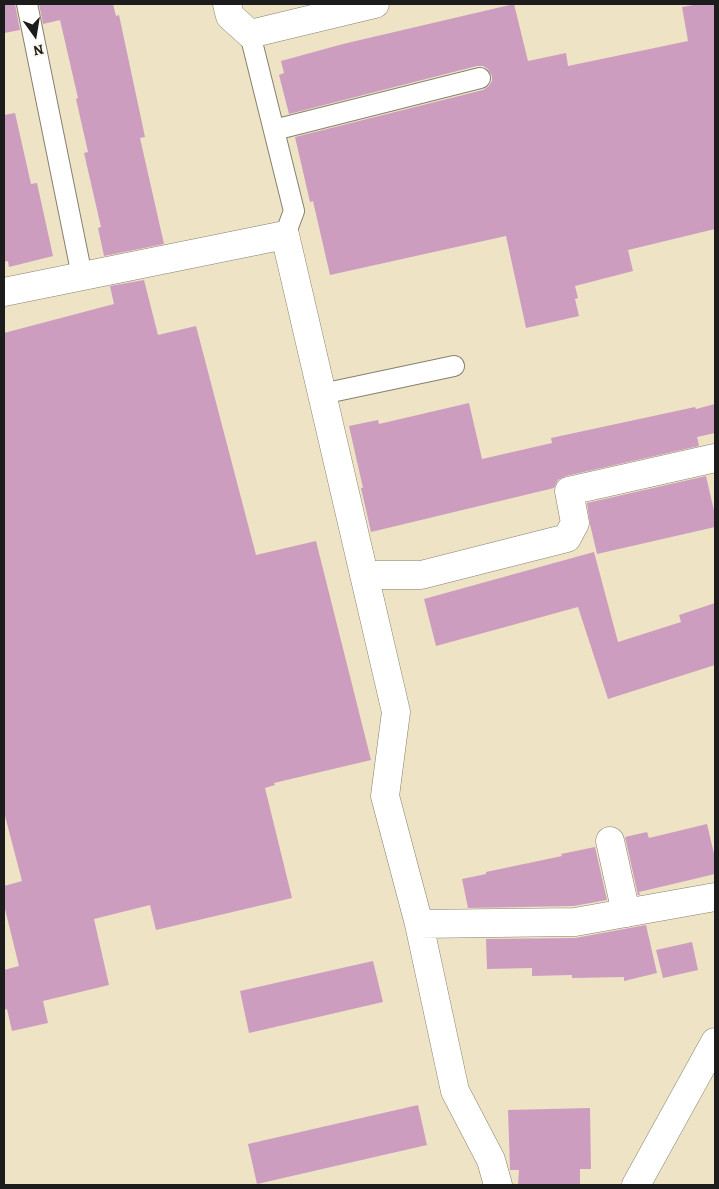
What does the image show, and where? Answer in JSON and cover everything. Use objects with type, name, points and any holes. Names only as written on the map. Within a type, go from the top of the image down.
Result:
[{"type":"street","points":[[227,4],[230,16],[250,34],[375,4]]},
{"type":"street","points":[[4,292],[286,235],[396,712],[385,796],[419,924],[455,1091],[491,1160],[498,1185]]},
{"type":"street","points":[[364,575],[421,575],[567,538],[575,523],[569,490],[715,458]]},
{"type":"street","points":[[610,841],[626,913]]},
{"type":"street","points":[[419,924],[575,922],[715,897]]},
{"type":"street","points":[[636,1185],[715,1042]]},
{"type":"lane","points":[[27,4],[82,276]]},
{"type":"lane","points":[[250,34],[294,211],[286,235]]},
{"type":"lane","points":[[274,130],[480,78]]},
{"type":"lane","points":[[322,394],[454,366]]},
{"type":"building","points":[[4,4],[15,4],[20,30],[4,33]]},
{"type":"building","points":[[39,4],[113,4],[116,16],[119,15],[145,137],[140,138],[164,244],[104,256],[98,228],[101,227],[84,153],[88,152],[76,99],[78,98],[60,20],[43,24]]},
{"type":"building","points":[[514,4],[528,61],[566,53],[568,66],[688,41],[682,7],[715,4],[715,229],[628,250],[633,271],[575,286],[578,298],[575,299],[579,316],[526,328],[506,236],[330,275],[313,201],[310,202],[295,137],[483,90],[489,86],[492,76],[488,69],[483,66],[477,66],[289,114],[279,75],[284,73],[281,61],[343,44]]},
{"type":"building","points":[[15,113],[31,184],[37,183],[53,256],[9,267],[8,261],[4,262],[4,115]]},
{"type":"building","points":[[144,280],[158,335],[196,326],[256,555],[316,541],[371,760],[274,783],[275,785],[265,788],[292,898],[156,930],[150,905],[94,919],[109,985],[43,1001],[48,1023],[12,1031],[7,1009],[4,1010],[4,970],[19,966],[4,905],[4,886],[22,881],[4,812],[4,333],[114,304],[110,286]]},
{"type":"building","points":[[469,403],[482,459],[552,443],[551,438],[715,404],[715,433],[697,437],[699,446],[566,476],[558,480],[554,488],[371,532],[349,426],[378,420],[379,424]]},
{"type":"building","points":[[706,476],[715,515],[715,527],[597,554],[587,503]]},
{"type":"building","points":[[594,552],[618,642],[681,622],[679,615],[715,603],[715,665],[608,699],[578,607],[436,646],[424,599]]},
{"type":"building","points":[[707,824],[715,858],[715,874],[639,892],[640,895],[638,895],[625,837],[647,832],[649,838]]},
{"type":"building","points":[[595,847],[607,900],[574,906],[468,908],[462,879]]},
{"type":"building","points":[[646,925],[657,973],[624,981],[624,977],[572,978],[572,975],[532,976],[532,968],[487,969],[486,939],[575,938]]},
{"type":"building","points":[[692,942],[698,970],[663,978],[656,950]]},
{"type":"building","points":[[373,961],[383,1002],[249,1033],[240,991]]},
{"type":"building","points":[[418,1105],[427,1145],[257,1184],[248,1144]]},
{"type":"building","points":[[590,1108],[591,1169],[580,1169],[580,1185],[518,1185],[519,1170],[510,1170],[508,1110]]}]
